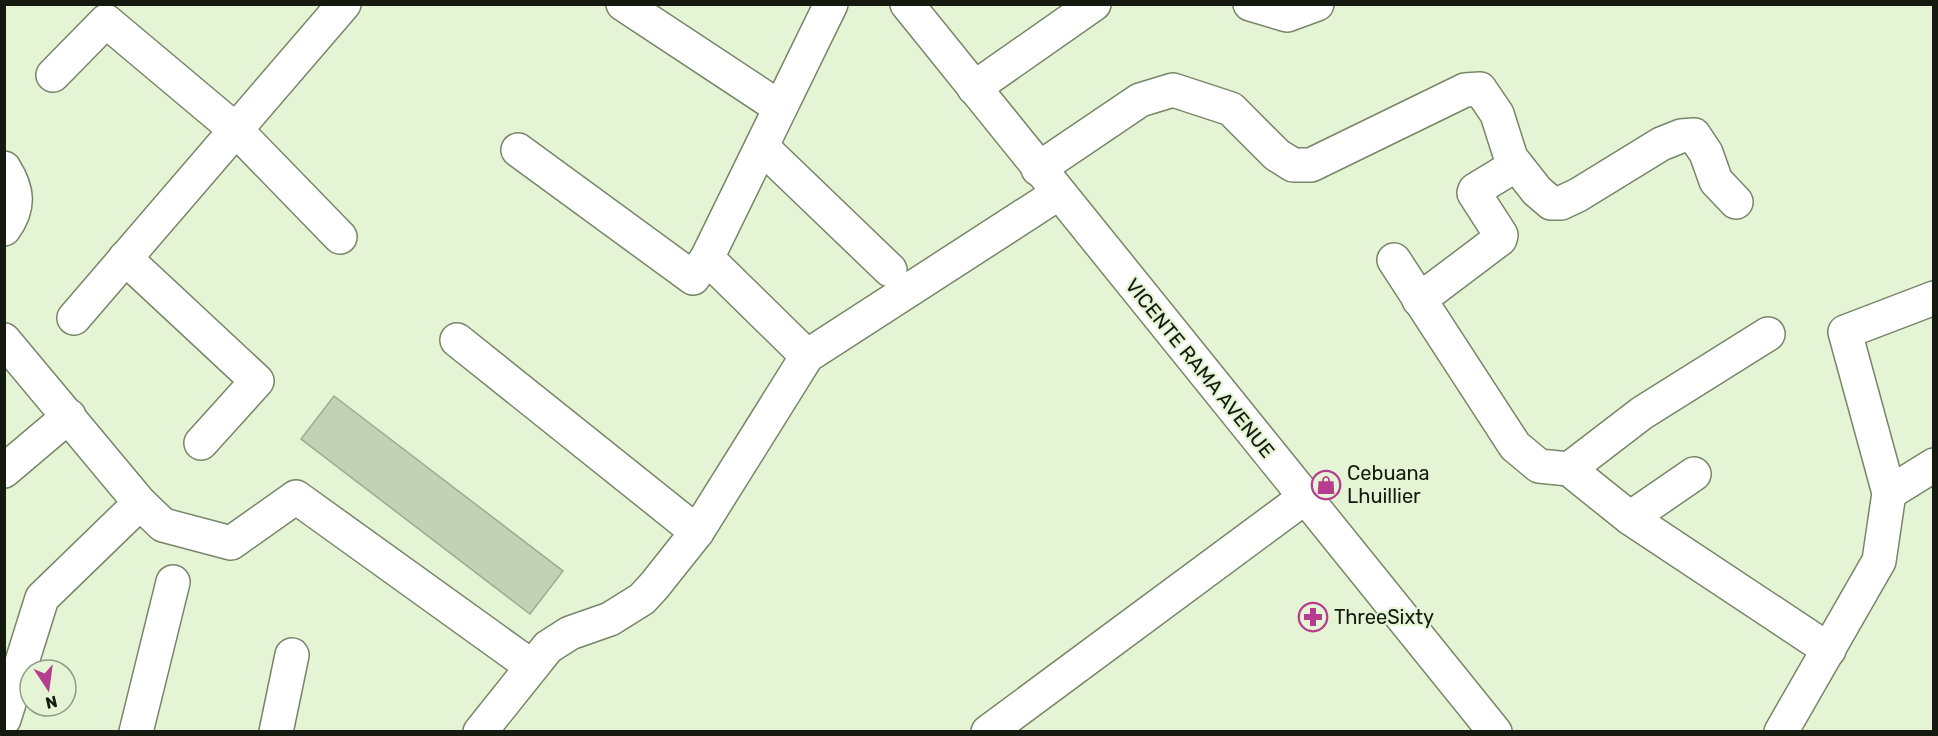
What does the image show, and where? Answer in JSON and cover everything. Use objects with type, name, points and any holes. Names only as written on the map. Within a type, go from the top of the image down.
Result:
[{"type":"street","points":[[74,318],[344,4]]},
{"type":"street","points":[[623,4],[779,107]]},
{"type":"street","points":[[518,150],[693,278],[707,258],[831,4]]},
{"type":"street","points":[[974,88],[1094,4]]},
{"type":"street","points":[[1250,4],[1287,15],[1317,4]]},
{"type":"street","name":"VICENTE RAMA AVENUE","points":[[908,5],[1495,732]]},
{"type":"street","points":[[53,75],[106,21],[237,131],[340,237]]},
{"type":"street","points":[[480,732],[548,647],[570,633],[610,619],[642,599],[696,532],[807,356],[1049,181],[1140,100],[1173,90],[1231,109],[1277,155],[1293,165],[1311,165],[1466,90],[1480,89],[1497,114],[1511,158],[1537,191],[1551,202],[1561,203],[1585,191],[1661,144],[1681,136],[1694,135],[1706,153],[1716,181],[1736,202]]},
{"type":"street","points":[[762,147],[890,270]]},
{"type":"street","points":[[1419,300],[1500,239],[1501,236],[1494,222],[1474,193],[1475,190],[1516,165]]},
{"type":"street","points":[[4,168],[14,184],[15,214],[4,229]]},
{"type":"street","points":[[125,258],[257,381],[201,443]]},
{"type":"street","points":[[707,258],[807,356]]},
{"type":"street","points":[[1394,260],[1515,446],[1539,466],[1569,468],[1630,518],[1830,650]]},
{"type":"street","points":[[1781,732],[1879,561],[1889,493],[1845,332],[1934,298]]},
{"type":"street","points":[[1569,468],[1642,413],[1768,334]]},
{"type":"street","points":[[4,340],[140,503],[164,525],[231,543],[296,497],[531,666]]},
{"type":"street","points":[[457,340],[696,532]]},
{"type":"street","points":[[4,471],[69,416]]},
{"type":"street","points":[[1889,493],[1934,465]]},
{"type":"street","points":[[1630,518],[1694,474]]},
{"type":"street","points":[[988,732],[1304,498]]},
{"type":"street","points":[[4,719],[42,598],[140,503]]},
{"type":"street","points":[[136,732],[173,582]]},
{"type":"street","points":[[276,732],[292,655]]},
{"type":"building","points":[[334,396],[563,571],[530,614],[301,439]]},
{"type":"place","name":"Cebuana Lhuillier","points":[[1326,485]]},
{"type":"place","name":"ThreeSixty","points":[[1313,617]]}]
